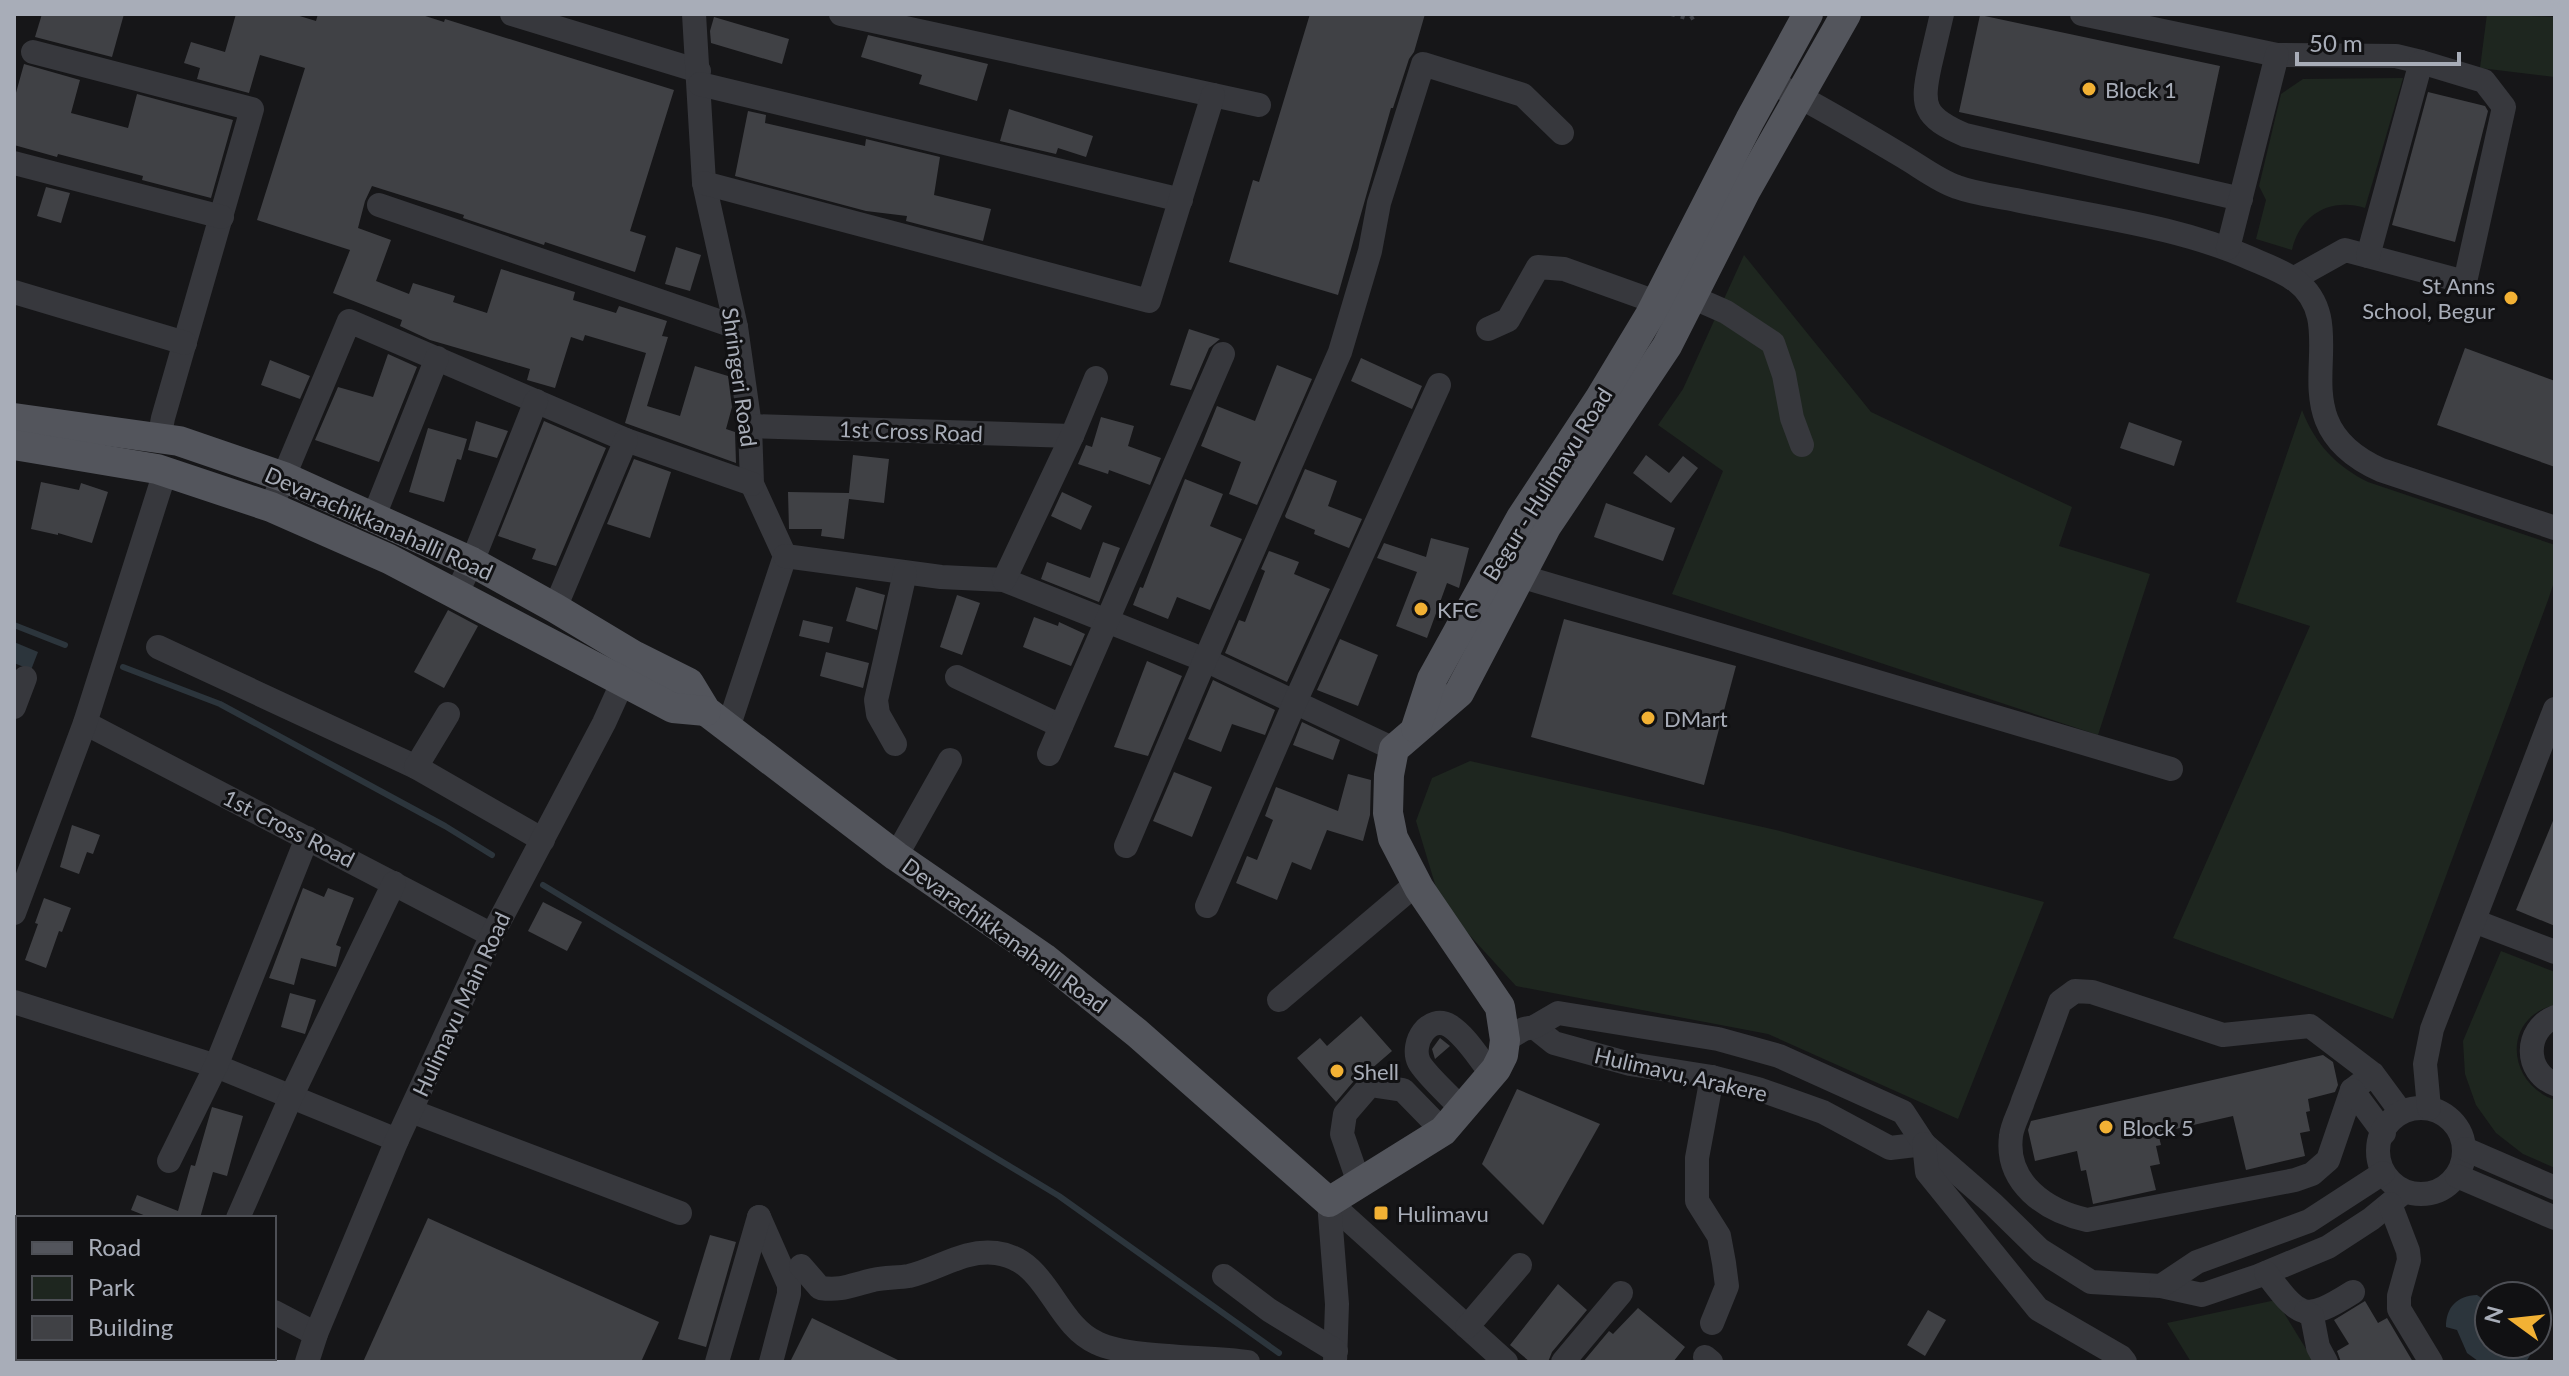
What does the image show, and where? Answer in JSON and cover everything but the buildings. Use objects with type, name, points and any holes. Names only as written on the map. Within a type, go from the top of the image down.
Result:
[{"type":"main road","name":"Begur - Hulimavu Road","points":[[1508,570],[1521,518],[1600,398],[1656,302],[1808,14]]},
{"type":"main road","name":"Begur - Hulimavu Road","points":[[1394,749],[1416,728],[1432,679],[1508,570],[1546,527],[1667,346],[1746,190],[1846,14]]},
{"type":"main road","name":"Devarachikkanahalli Road","points":[[14,418],[179,441],[284,477],[472,562],[555,608],[673,708],[717,719],[896,856],[1044,958],[1137,1033],[1329,1202]]},
{"type":"main road","name":"Devarachikkanahalli Road","points":[[14,445],[165,472],[271,507],[389,559],[456,594],[629,669]]},
{"type":"main road","points":[[1329,1202],[1453,1120],[1492,1074],[1503,1055],[1505,1040],[1500,1007],[1416,884],[1393,838],[1388,813],[1389,775],[1394,749]]},
{"type":"street","points":[[512,14],[700,78],[1181,200]]},
{"type":"street","name":"Shringeri Road","points":[[694,14],[704,183],[736,327],[750,426],[752,484],[785,556]]},
{"type":"street","points":[[841,14],[1259,105]]},
{"type":"street","points":[[1942,14],[1923,95],[1931,113],[1948,127],[1965,135],[2241,199]]},
{"type":"street","points":[[2082,14],[2191,26],[2277,55],[2396,56],[2484,81],[2504,107],[2465,282],[2345,250],[2293,279]]},
{"type":"street","points":[[33,52],[252,109],[159,439]]},
{"type":"street","points":[[2228,248],[2277,55]]},
{"type":"street","points":[[2368,256],[2421,62]]},
{"type":"street","points":[[1126,846],[1340,352],[1370,251],[1379,203],[1423,64],[1523,95],[1562,133]]},
{"type":"street","points":[[1771,81],[1955,187],[2168,231],[2228,248],[2293,279],[2305,289],[2317,309],[2322,332],[2320,398],[2329,425],[2346,447],[2381,470],[2555,528]]},
{"type":"street","points":[[704,183],[1149,301],[1213,95]]},
{"type":"street","points":[[14,163],[222,217]]},
{"type":"street","points":[[379,205],[736,327]]},
{"type":"street","points":[[1488,329],[1508,320],[1538,267],[1564,269],[1656,302]]},
{"type":"street","points":[[14,292],[185,343]]},
{"type":"street","points":[[1692,297],[1726,312],[1773,343],[1802,445]]},
{"type":"street","points":[[271,507],[349,321],[626,440],[752,484]]},
{"type":"street","points":[[1049,754],[1223,354]]},
{"type":"street","points":[[374,516],[437,358]]},
{"type":"street","points":[[1004,580],[1096,378]]},
{"type":"street","points":[[1207,906],[1295,702],[1439,385]]},
{"type":"street","points":[[456,594],[472,562],[536,401]]},
{"type":"street","name":"1st Cross Road","points":[[750,426],[1072,436]]},
{"type":"street","points":[[555,608],[626,440]]},
{"type":"street","points":[[14,913],[85,723],[165,472]]},
{"type":"street","points":[[717,719],[785,556],[905,573],[1004,580],[1205,660],[1394,749]]},
{"type":"street","points":[[1508,570],[2171,769]]},
{"type":"street","points":[[895,744],[878,714],[876,700],[905,573]]},
{"type":"street","points":[[158,647],[416,767],[543,840]]},
{"type":"street","name":"Hulimavu Main Road","points":[[307,1362],[397,1140],[492,935],[604,723],[629,669]]},
{"type":"street","points":[[957,677],[1061,726]]},
{"type":"street","points":[[14,707],[25,678]]},
{"type":"street","points":[[2429,1108],[2425,1079],[2427,1047],[2555,709]]},
{"type":"street","points":[[416,767],[448,714]]},
{"type":"street","name":"1st Cross Road","points":[[85,723],[492,935]]},
{"type":"street","points":[[896,856],[950,760]]},
{"type":"street","points":[[169,1161],[216,1066],[307,838]]},
{"type":"street","points":[[239,1216],[291,1097],[394,883]]},
{"type":"street","points":[[1279,1000],[1416,884]]},
{"type":"street","points":[[2474,921],[2555,952]]},
{"type":"street","points":[[2373,1074],[2352,1090],[2328,1160],[2312,1174],[2295,1180],[2087,1220],[2062,1213],[2035,1197],[2014,1167],[2011,1136],[2060,1002],[2075,991],[2092,992],[2223,1035],[2310,1026],[2373,1074],[2401,1112]]},
{"type":"street","points":[[14,1002],[216,1066],[397,1140]]},
{"type":"street","name":"Hulimavu, Arakere","points":[[1558,1013],[1718,1039],[1779,1056],[1903,1112],[1924,1144],[1890,1148],[1823,1112],[1712,1077],[1630,1064],[1554,1043],[1534,1027],[1558,1013]]},
{"type":"street","points":[[2555,1017],[2540,1027],[2531,1047],[2535,1068],[2541,1076],[2555,1084]]},
{"type":"street","points":[[1453,1120],[1419,1062],[1416,1044],[1422,1033],[1433,1023],[1446,1023],[1457,1031],[1492,1074]]},
{"type":"street","points":[[1505,1040],[1534,1027]]},
{"type":"street","points":[[1712,1077],[1697,1158],[1697,1201],[1719,1236],[1727,1286],[1712,1323]]},
{"type":"street","points":[[1359,1183],[1342,1134],[1345,1114],[1370,1085],[1403,1090],[1453,1120]]},
{"type":"street","points":[[2352,1090],[2384,1133]]},
{"type":"street","points":[[1924,1144],[2040,1250],[2091,1282],[2161,1286],[2202,1295],[2328,1247],[2397,1198],[2433,1193],[2446,1187],[2457,1176],[2465,1149],[2454,1123],[2443,1113],[2429,1108],[2401,1112],[2388,1122],[2377,1147],[2383,1173],[2397,1198],[2408,1251],[2408,1269],[2399,1296],[2399,1309],[2431,1362]]},
{"type":"street","points":[[411,1111],[680,1213]]},
{"type":"street","points":[[1924,1144],[1927,1172],[2038,1309],[2125,1362]]},
{"type":"street","points":[[2465,1149],[2555,1188]]},
{"type":"street","points":[[2161,1286],[2197,1262],[2309,1221],[2383,1173]]},
{"type":"street","points":[[2457,1176],[2555,1218]]},
{"type":"street","points":[[1329,1202],[1506,1362]]},
{"type":"street","points":[[1329,1202],[1337,1304],[1336,1356]]},
{"type":"street","points":[[717,1362],[759,1217],[789,1285],[771,1362]]},
{"type":"street","points":[[801,1266],[820,1288],[841,1290],[875,1279],[909,1276],[966,1255],[998,1253],[1028,1265],[1053,1295],[1072,1325],[1097,1343],[1124,1351],[1248,1362]]},
{"type":"street","points":[[1467,1327],[1520,1265]]},
{"type":"street","points":[[2266,1273],[2290,1305],[2312,1316],[2318,1347],[2326,1362]]},
{"type":"street","points":[[1224,1276],[1336,1356]]},
{"type":"street","points":[[2306,1312],[2322,1312],[2353,1292]]},
{"type":"street","points":[[1563,1362],[1621,1293]]},
{"type":"street","points":[[276,1313],[316,1334]]},
{"type":"path","points":[[1671,14],[1690,19],[1698,14]]},
{"type":"green space","points":[[2487,14],[2555,17],[2555,77],[2480,68]]},
{"type":"green space","points":[[2403,78],[2365,208],[2340,205],[2318,212],[2302,227],[2292,250],[2256,239],[2266,200],[2259,186],[2281,94],[2303,79]]},
{"type":"green space","points":[[1744,255],[1871,412],[2072,507],[2059,546],[2150,574],[2098,735],[1672,594],[1723,471],[1658,425],[1683,389]]},
{"type":"green space","points":[[2302,410],[2313,433],[2328,453],[2368,482],[2555,545],[2555,579],[2548,600],[2393,1019],[2173,938],[2310,626],[2236,602]]},
{"type":"green space","points":[[1470,761],[1776,830],[2044,902],[1958,1119],[1768,1034],[1516,986],[1441,904],[1416,821],[1432,778]]},
{"type":"green space","points":[[2501,951],[2555,972],[2555,1005],[2538,1012],[2526,1023],[2519,1036],[2517,1051],[2519,1066],[2527,1080],[2539,1092],[2555,1100],[2555,1168],[2523,1154],[2496,1133],[2476,1105],[2465,1074],[2463,1041]]},
{"type":"green space","points":[[2276,1300],[2314,1362],[2191,1362],[2167,1323]]},
{"type":"shaded area","points":[[14,642],[38,652],[31,670],[14,663]]},
{"type":"shaded area","points":[[2473,1296],[2473,1357],[2467,1353],[2457,1330],[2446,1327],[2451,1308],[2464,1298]]},
{"type":"shaded area","points":[[2477,1360],[2527,1360],[2526,1362]]},
{"type":"waterway","points":[[14,625],[65,645]]},
{"type":"waterway","points":[[123,667],[220,704],[445,826],[492,855]]},
{"type":"waterway","points":[[543,885],[1059,1196],[1279,1353]]},
{"type":"place","name":"Block 1","points":[[2089,89]]},
{"type":"place","name":"St Anns School, Begur","points":[[2511,298]]},
{"type":"place","name":"KFC","points":[[1421,609]]},
{"type":"place","name":"DMart","points":[[1648,718]]},
{"type":"place","name":"Shell","points":[[1337,1071]]},
{"type":"place","name":"Block 5","points":[[2106,1127]]},
{"type":"place","name":"Hulimavu","points":[[1381,1213]]}]
